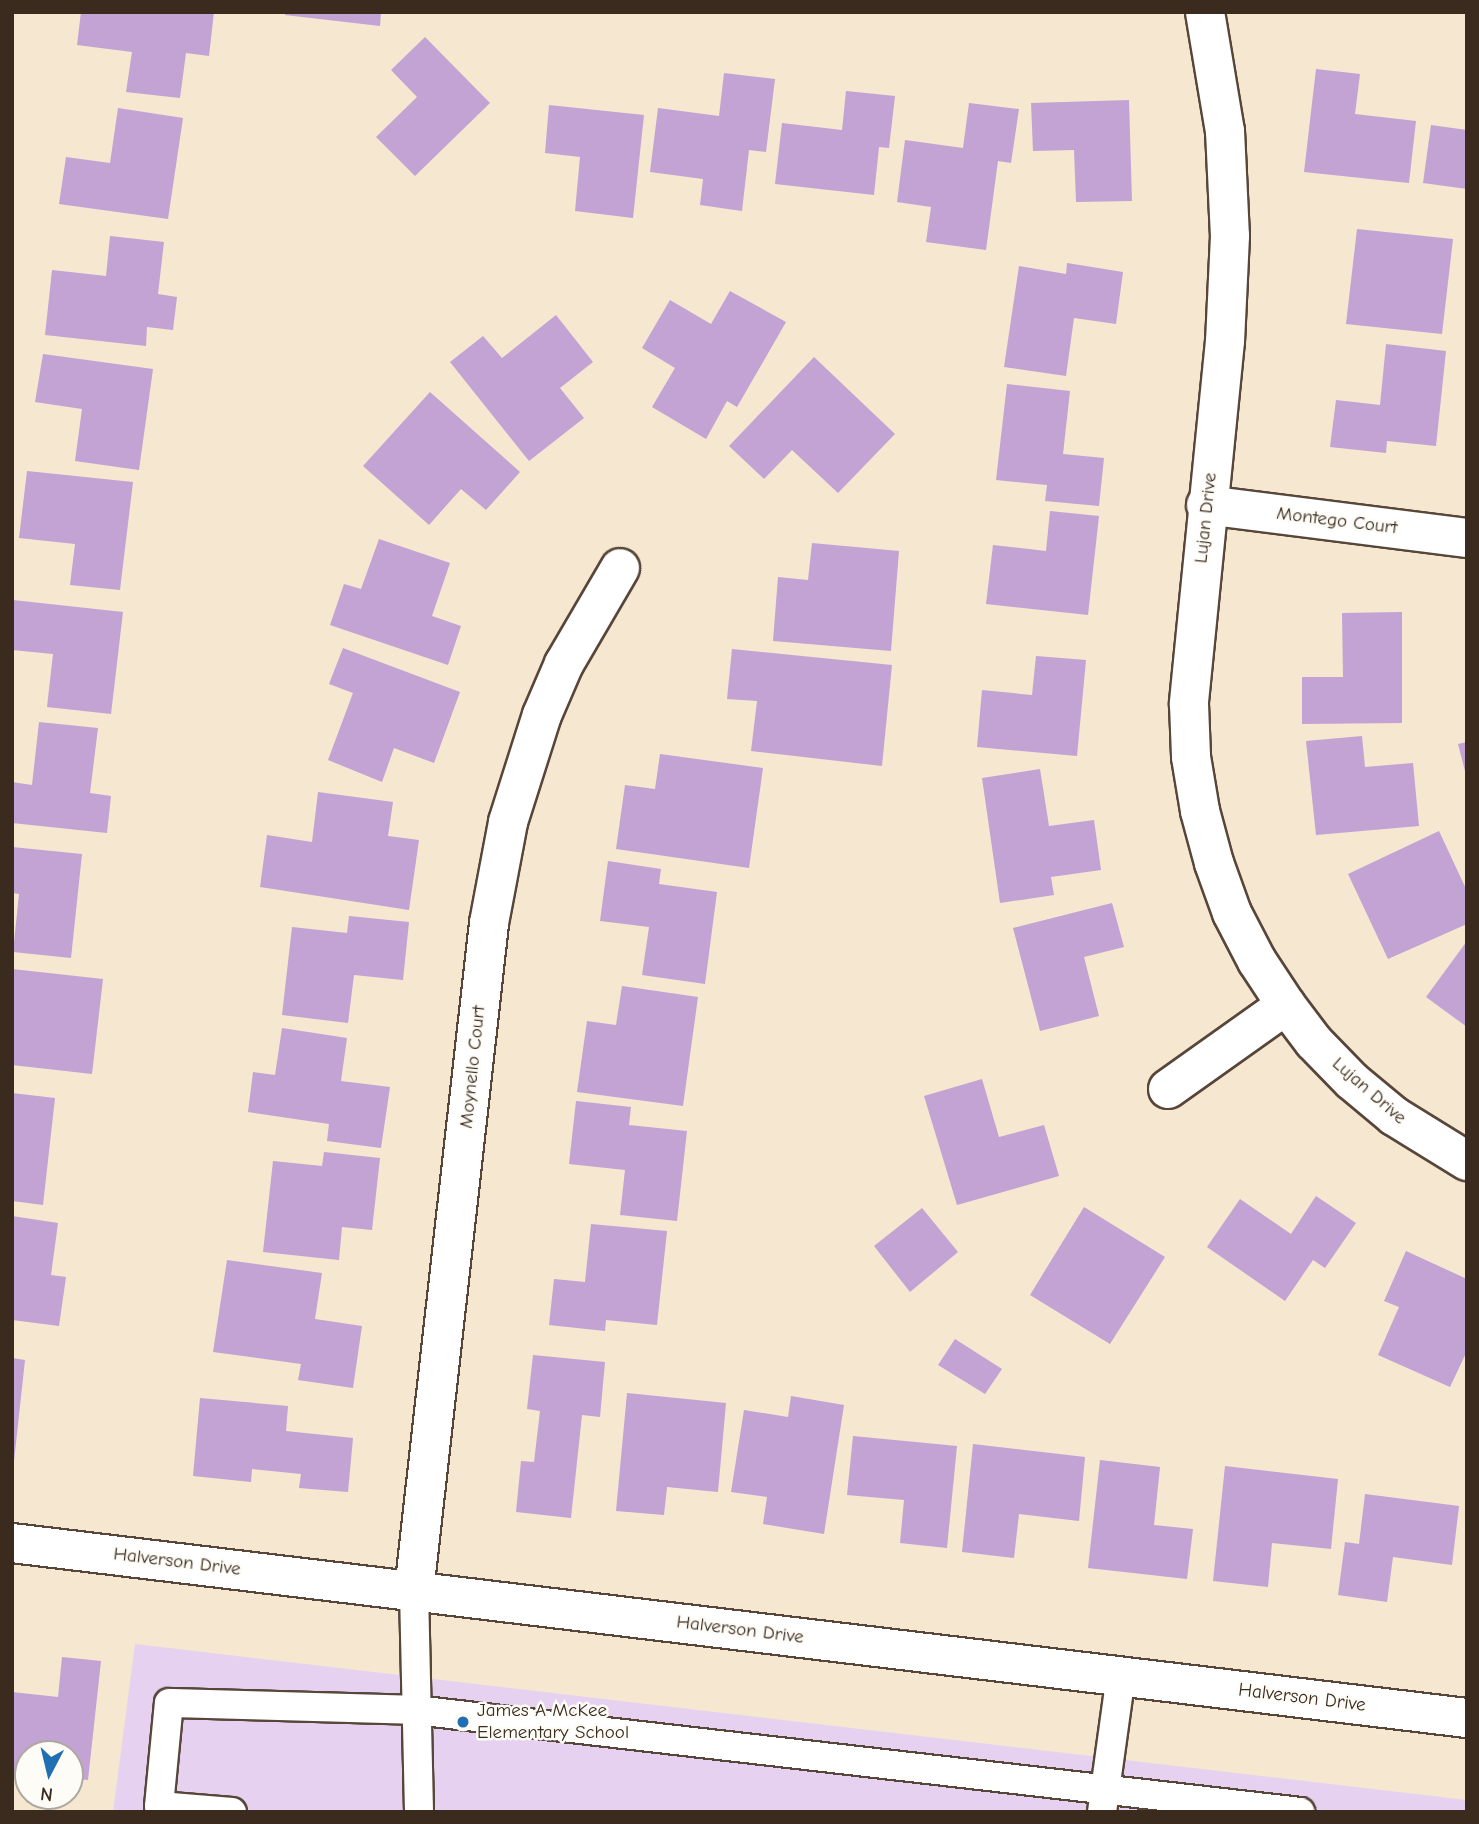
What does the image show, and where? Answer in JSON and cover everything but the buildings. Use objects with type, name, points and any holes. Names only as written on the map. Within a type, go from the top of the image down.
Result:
[{"type":"street","name":"Lujan Drive","points":[[1205,12],[1225,131],[1230,236],[1225,341],[1206,505],[1189,704],[1194,771],[1214,863],[1232,913],[1257,961],[1314,1042],[1352,1081],[1394,1116],[1467,1161]]},
{"type":"street","name":"Montego Court","points":[[1206,505],[1467,538]]},
{"type":"street","name":"Moynello Court","points":[[415,1591],[489,923],[508,822],[542,715],[565,664],[620,568]]},
{"type":"street","points":[[1168,1089],[1286,1005]]},
{"type":"street","name":"Halverson Drive","points":[[12,1542],[1467,1718]]},
{"type":"lane","points":[[415,1591],[415,1710],[419,1812]]},
{"type":"lane","points":[[1104,1800],[1121,1675]]},
{"type":"lane","points":[[232,1812],[159,1806],[169,1703],[415,1710],[1104,1800],[1300,1812]]},
{"type":"shaded area","name":"James A McKee Elementary School","points":[[135,1644],[1467,1800],[1467,1812],[113,1812]]},
{"type":"place","name":"James A McKee Elementary School","points":[[463,1722]]}]
